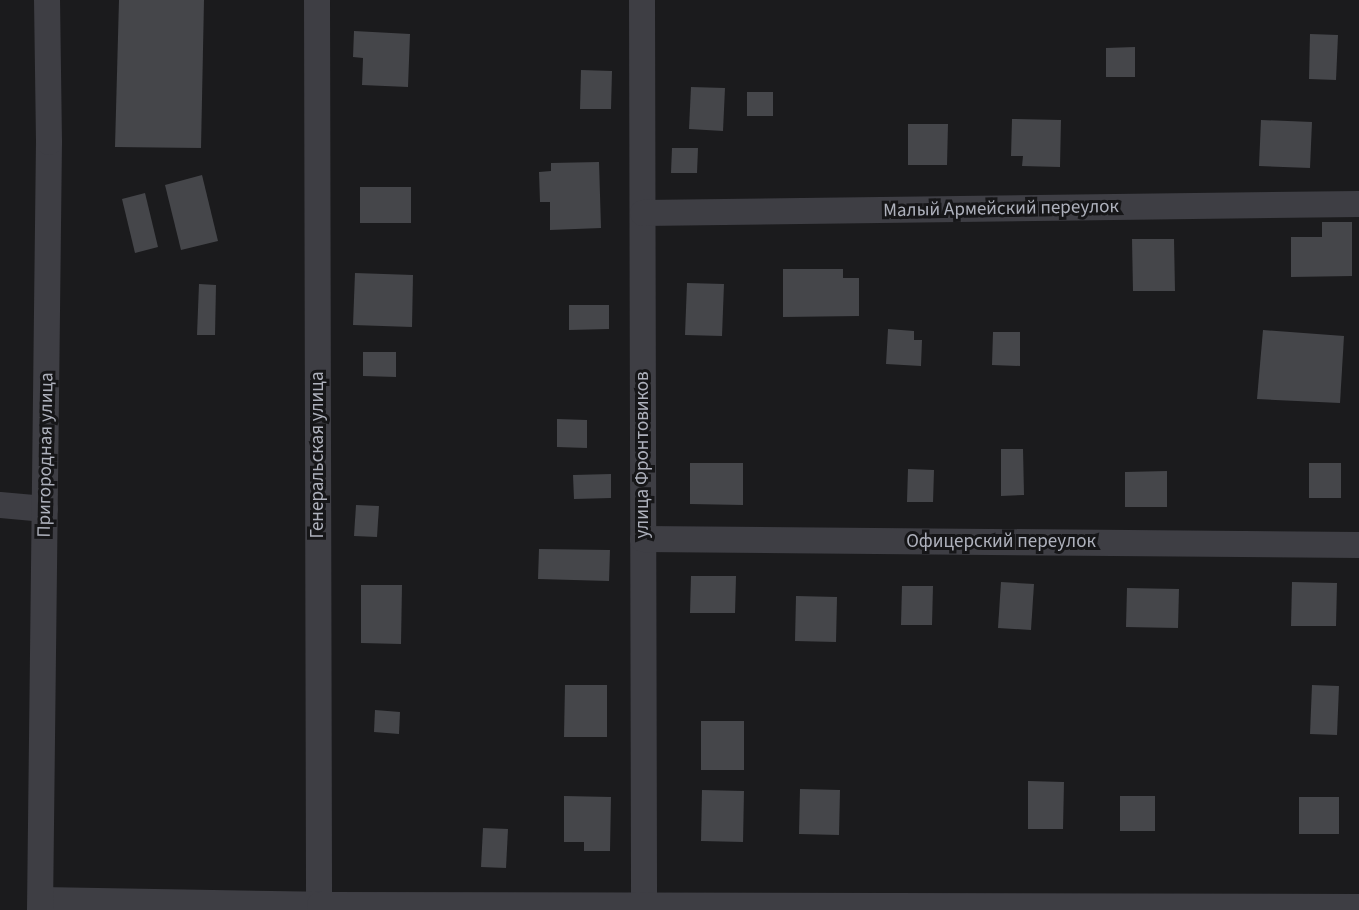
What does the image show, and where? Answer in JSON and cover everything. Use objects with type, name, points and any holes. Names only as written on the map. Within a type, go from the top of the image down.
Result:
[{"type":"street","name":"Пригородная улица","points":[[41,905],[49,156],[47,0]]},
{"type":"street","name":"Генеральская улица","points":[[317,0],[319,908]]},
{"type":"street","name":"улица Фронтовиков","points":[[642,0],[644,908]]},
{"type":"street","name":"Малый Армейский переулок","points":[[643,213],[1359,204]]},
{"type":"street","points":[[0,505],[45,509]]},
{"type":"street","name":"Офицерский переулок","points":[[643,539],[1359,545]]},
{"type":"street","points":[[41,905],[319,908],[1359,907]]},
{"type":"building","points":[[119,0],[204,0],[201,148],[115,147]]},
{"type":"building","points":[[354,31],[410,34],[408,87],[362,85],[363,58],[353,57]]},
{"type":"building","points":[[1310,34],[1338,35],[1336,80],[1309,79]]},
{"type":"building","points":[[1135,47],[1135,77],[1106,77],[1106,48]]},
{"type":"building","points":[[581,70],[612,71],[611,109],[580,109]]},
{"type":"building","points":[[691,87],[725,88],[723,131],[689,129]]},
{"type":"building","points":[[747,92],[773,92],[773,116],[747,116]]},
{"type":"building","points":[[1012,119],[1061,120],[1060,167],[1022,166],[1023,156],[1011,156]]},
{"type":"building","points":[[1261,120],[1312,122],[1310,168],[1259,166]]},
{"type":"building","points":[[908,124],[948,124],[947,165],[908,165]]},
{"type":"building","points":[[672,148],[698,148],[697,173],[671,173]]},
{"type":"building","points":[[599,162],[601,228],[550,230],[550,202],[540,202],[539,172],[551,171],[551,163]]},
{"type":"building","points":[[202,175],[218,241],[181,250],[165,185]]},
{"type":"building","points":[[360,187],[411,187],[411,223],[360,223]]},
{"type":"building","points":[[145,193],[158,247],[135,253],[122,199]]},
{"type":"building","points":[[1322,222],[1352,222],[1352,276],[1291,277],[1291,237],[1322,237]]},
{"type":"building","points":[[1132,239],[1174,239],[1175,291],[1133,291]]},
{"type":"building","points":[[783,269],[843,269],[843,278],[859,278],[859,316],[783,317]]},
{"type":"building","points":[[355,273],[413,275],[412,327],[353,325]]},
{"type":"building","points":[[687,283],[724,284],[722,336],[685,335]]},
{"type":"building","points":[[199,284],[216,285],[215,335],[197,335]]},
{"type":"building","points":[[569,305],[609,305],[609,329],[569,330]]},
{"type":"building","points":[[888,329],[914,331],[914,340],[922,340],[921,366],[886,364]]},
{"type":"building","points":[[1263,330],[1344,336],[1340,403],[1257,399]]},
{"type":"building","points":[[993,332],[1020,332],[1020,366],[992,365]]},
{"type":"building","points":[[363,352],[396,352],[396,377],[363,376]]},
{"type":"building","points":[[557,419],[587,420],[587,448],[557,447]]},
{"type":"building","points":[[1001,449],[1023,449],[1024,495],[1001,496]]},
{"type":"building","points":[[690,463],[743,463],[743,505],[690,504]]},
{"type":"building","points":[[1309,463],[1341,463],[1341,498],[1309,498]]},
{"type":"building","points":[[908,469],[934,470],[933,502],[907,502]]},
{"type":"building","points":[[1167,471],[1167,507],[1125,507],[1125,472]]},
{"type":"building","points":[[611,474],[611,498],[574,499],[573,475]]},
{"type":"building","points":[[356,505],[379,506],[377,537],[354,536]]},
{"type":"building","points":[[539,549],[610,550],[609,581],[538,579]]},
{"type":"building","points":[[691,576],[736,576],[735,613],[690,613]]},
{"type":"building","points":[[1001,582],[1034,584],[1031,630],[998,628]]},
{"type":"building","points":[[1292,582],[1337,583],[1336,626],[1291,626]]},
{"type":"building","points":[[361,585],[402,585],[401,644],[361,643]]},
{"type":"building","points":[[902,586],[933,586],[932,625],[901,625]]},
{"type":"building","points":[[1127,588],[1179,589],[1178,628],[1126,627]]},
{"type":"building","points":[[796,596],[837,597],[836,642],[795,641]]},
{"type":"building","points":[[565,685],[607,685],[607,737],[564,737]]},
{"type":"building","points":[[1312,685],[1339,686],[1337,735],[1310,734]]},
{"type":"building","points":[[375,710],[400,712],[399,734],[374,732]]},
{"type":"building","points":[[701,721],[744,721],[744,770],[701,770]]},
{"type":"building","points":[[1028,781],[1064,782],[1063,829],[1028,829]]},
{"type":"building","points":[[800,789],[840,790],[839,835],[799,834]]},
{"type":"building","points":[[702,790],[744,791],[743,842],[701,841]]},
{"type":"building","points":[[564,796],[611,797],[610,851],[584,851],[584,842],[564,842]]},
{"type":"building","points":[[1120,796],[1155,796],[1155,831],[1120,831]]},
{"type":"building","points":[[1299,797],[1339,797],[1339,834],[1299,834]]},
{"type":"building","points":[[483,828],[508,829],[506,868],[481,867]]}]
